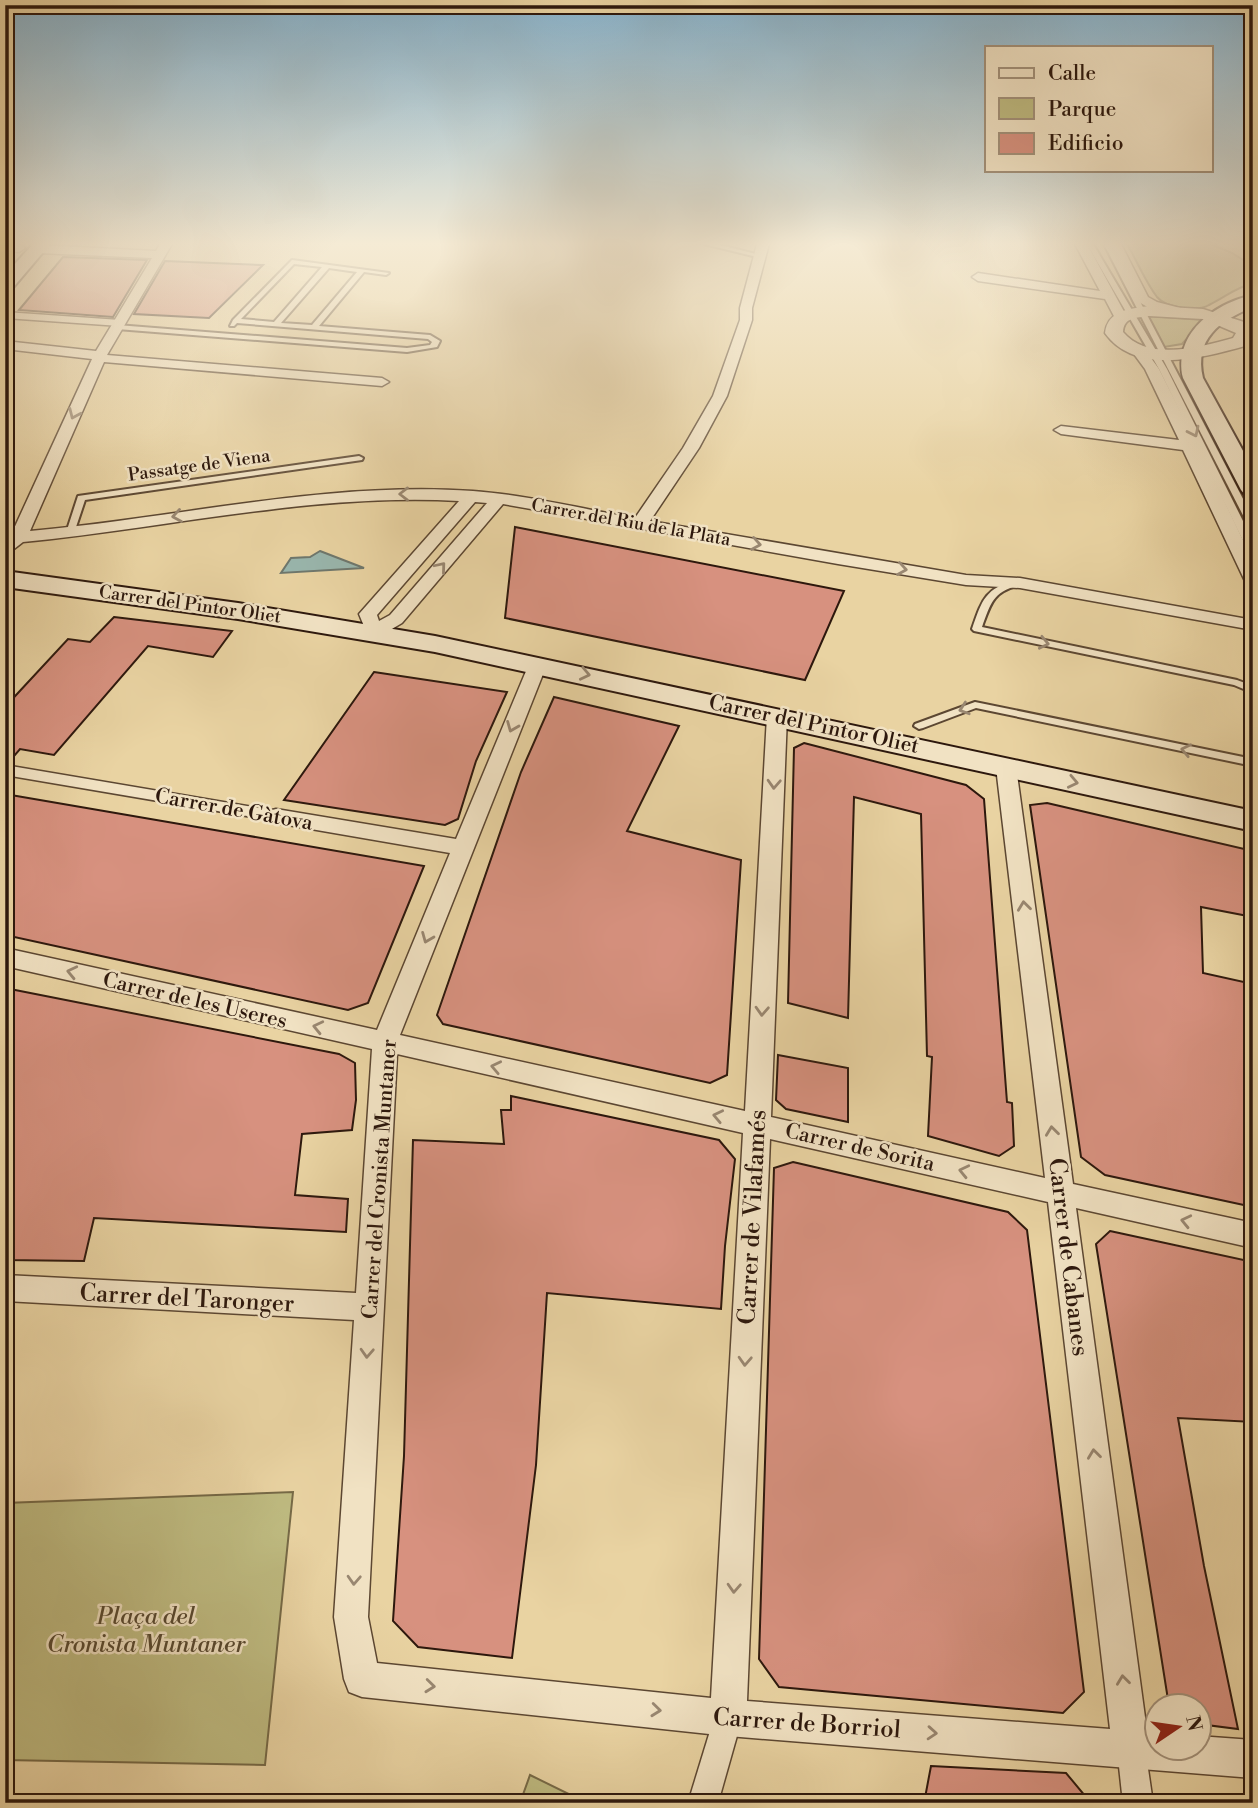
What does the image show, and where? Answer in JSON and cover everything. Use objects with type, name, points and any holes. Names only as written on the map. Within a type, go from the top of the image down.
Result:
[{"type":"main road","points":[[1207,328],[1198,337],[1190,353],[1193,378],[1253,490]]},
{"type":"main road","name":"Carrer del Pintor Oliet","points":[[5,563],[252,595],[380,622],[538,664],[1253,821]]},
{"type":"main road","name":"Carrer del Pintor Oliet","points":[[5,579],[380,622],[551,646],[1253,799]]},
{"type":"street","points":[[11,536],[116,328]]},
{"type":"street","points":[[640,523],[691,448],[720,396],[744,328]]},
{"type":"street","points":[[1114,328],[1116,338],[1152,353],[1190,353],[1239,342],[1244,339],[1248,328]]},
{"type":"street","points":[[5,345],[382,382]]},
{"type":"street","points":[[1152,353],[1152,369],[1253,579]]},
{"type":"street","points":[[1061,430],[1190,446]]},
{"type":"street","name":"Carrer del Riu de la Plata","points":[[11,536],[70,533],[296,500],[399,493],[472,496],[966,580],[1020,583],[1253,625]]},
{"type":"street","points":[[380,622],[472,496]]},
{"type":"street","points":[[380,622],[499,499]]},
{"type":"street","name":"Carrer del Cronista Muntaner","points":[[362,1679],[351,1617],[385,1042],[538,664]]},
{"type":"street","name":"Carrer de Vilafamés","points":[[728,1718],[777,716]]},
{"type":"street","name":"Carrer de Cabanes","points":[[1006,767],[1131,1748]]},
{"type":"street","name":"Carrer de Gàtova","points":[[5,770],[463,848]]},
{"type":"street","name":"Carrer de les Useres","points":[[5,957],[385,1042]]},
{"type":"street","name":"Carrer de Sorita","points":[[385,1042],[1253,1236]]},
{"type":"street","name":"Carrer del Taronger","points":[[5,1289],[370,1307]]},
{"type":"street","name":"Carrer de Borriol","points":[[362,1679],[728,1718],[1253,1759]]},
{"type":"street","points":[[703,1803],[728,1718]]},
{"type":"street","points":[[1131,1748],[1138,1803]]},
{"type":"lane","points":[[153,328],[407,350],[433,347],[436,341],[430,337],[318,328]]},
{"type":"lane","points":[[221,335],[228,328]]},
{"type":"lane","points":[[1139,328],[1253,551]]},
{"type":"lane","points":[[1152,353],[1253,527]]},
{"type":"lane","name":"Passatge de Viena","points":[[70,533],[81,498],[359,458]]},
{"type":"lane","points":[[966,580],[989,595]]},
{"type":"lane","points":[[1020,583],[1005,586],[989,595],[977,629],[1237,683],[1253,691]]},
{"type":"lane","points":[[919,726],[975,705],[1253,763]]},
{"type":"green space","points":[[1154,328],[1196,328],[1182,344],[1164,347]]},
{"type":"green space","name":"Plaça del Cronista Muntaner","points":[[293,1492],[265,1765],[5,1760],[5,1503]]},
{"type":"green space","points":[[530,1775],[587,1803],[520,1803]]},
{"type":"water","points":[[320,551],[364,568],[281,573],[291,558],[310,557]]},
{"type":"building","points":[[515,527],[844,591],[805,680],[505,618]]},
{"type":"building","points":[[114,617],[232,631],[213,657],[148,646],[54,755],[20,749],[8,763],[5,762],[5,707],[68,639],[90,642]]},
{"type":"building","points":[[374,672],[507,692],[476,761],[458,819],[445,825],[284,800]]},
{"type":"building","points":[[554,697],[679,726],[627,831],[741,860],[727,1075],[710,1083],[443,1024],[437,1015],[521,772]]},
{"type":"building","points":[[804,743],[966,785],[984,799],[1007,1102],[1012,1103],[1014,1146],[999,1156],[928,1136],[932,1057],[927,1056],[921,814],[854,797],[848,1018],[788,1003],[794,748]]},
{"type":"building","points":[[5,794],[424,866],[368,1003],[348,1010],[5,935]]},
{"type":"building","points":[[1047,803],[1253,851],[1253,917],[1201,907],[1203,973],[1253,984],[1253,1207],[1105,1175],[1081,1157],[1030,805]]},
{"type":"building","points":[[5,988],[339,1054],[355,1063],[356,1100],[352,1130],[302,1134],[295,1195],[348,1199],[346,1232],[94,1218],[84,1261],[5,1260]]},
{"type":"building","points":[[778,1055],[848,1068],[848,1122],[786,1109],[776,1100]]},
{"type":"building","points":[[511,1096],[719,1140],[735,1159],[721,1309],[547,1293],[536,1465],[512,1658],[418,1647],[393,1621],[404,1456],[413,1140],[504,1144],[501,1110],[511,1110]]},
{"type":"building","points":[[793,1162],[1008,1212],[1027,1230],[1084,1692],[1063,1713],[779,1687],[759,1659],[774,1168]]},
{"type":"building","points":[[1110,1231],[1253,1262],[1253,1422],[1178,1418],[1204,1566],[1238,1729],[1212,1726],[1212,1692],[1167,1692],[1096,1244]]},
{"type":"building","points":[[931,1766],[1066,1773],[1091,1803],[924,1803]]}]
